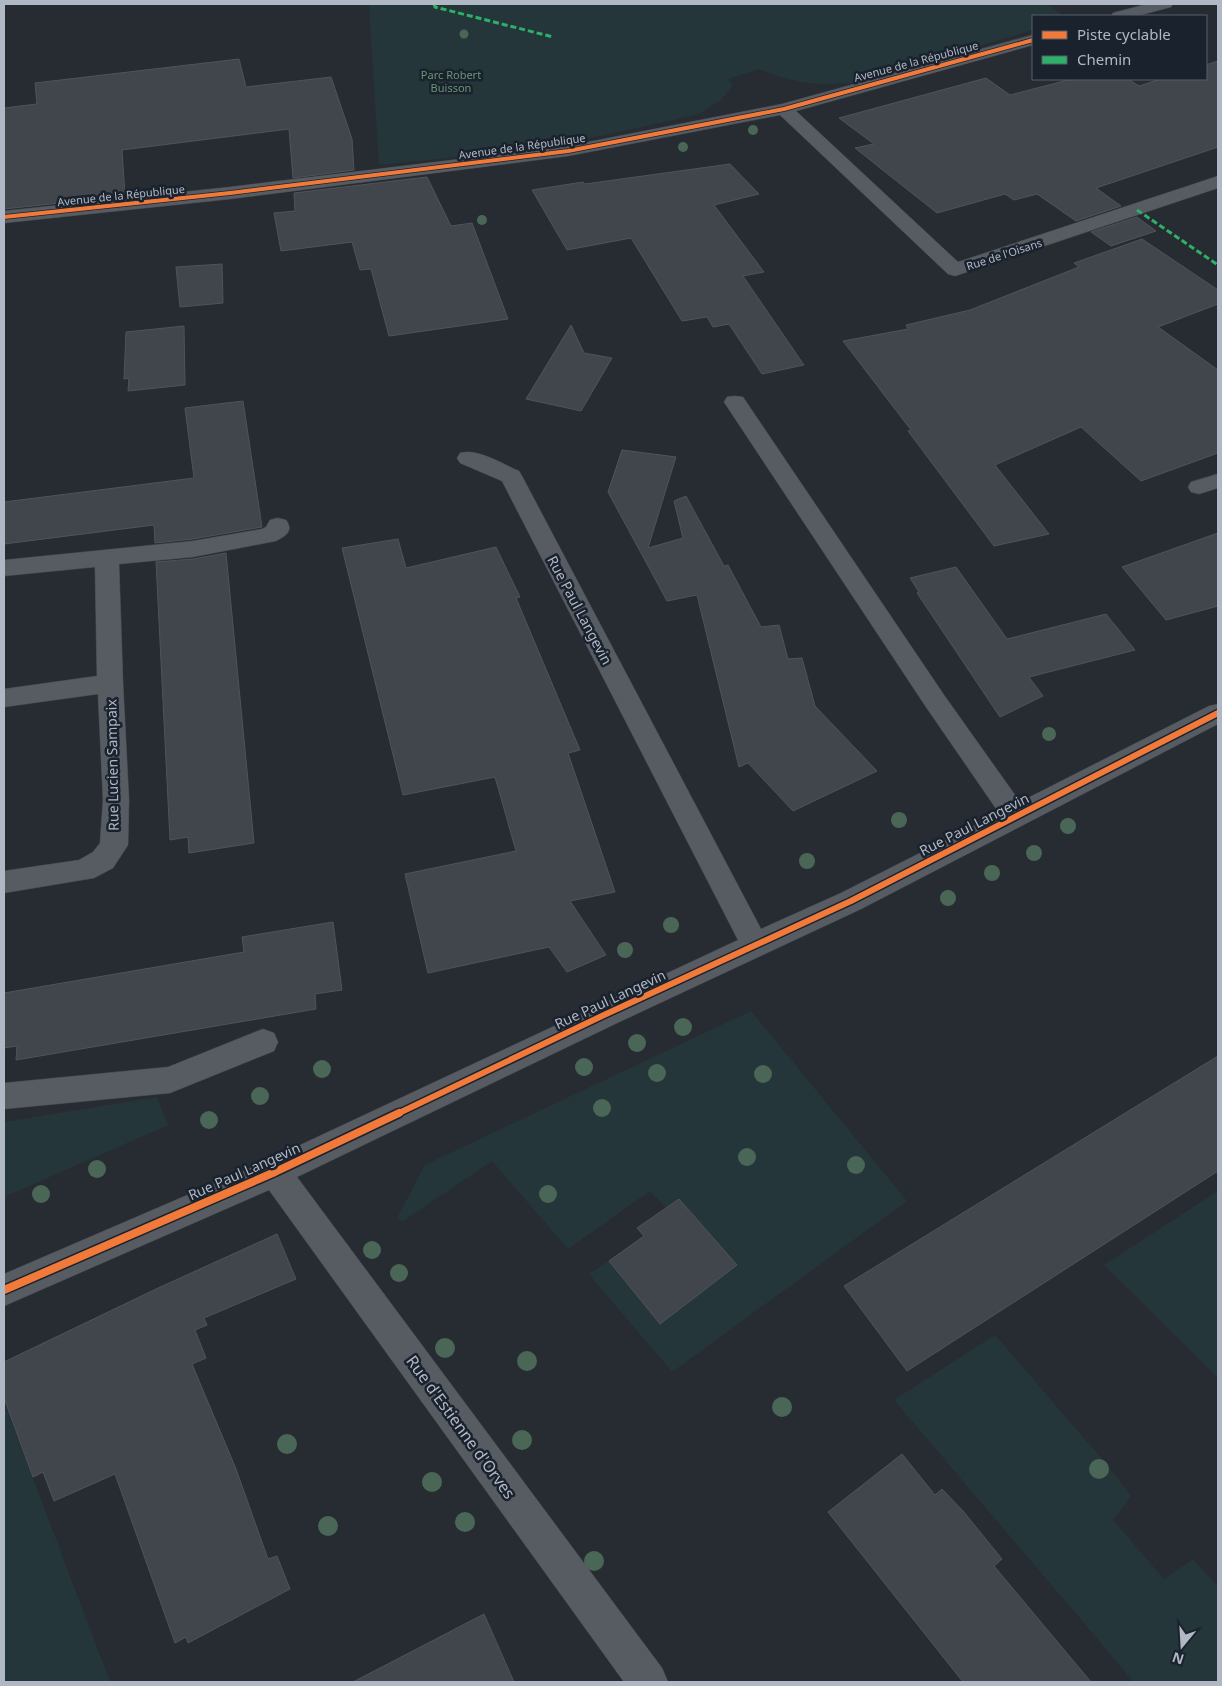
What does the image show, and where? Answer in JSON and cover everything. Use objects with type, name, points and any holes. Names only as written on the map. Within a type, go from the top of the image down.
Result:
[{"type":"street","points":[[1123,15],[1165,4]]},
{"type":"street","name":"Avenue de la République","points":[[4,217],[230,194],[568,151],[784,109],[1032,40]]},
{"type":"street","name":"Rue de l'Oisans","points":[[784,109],[955,270],[1218,182]]},
{"type":"street","name":"Rue Paul Langevin","points":[[735,402],[1015,816]]},
{"type":"street","name":"Rue Paul Langevin","points":[[468,458],[510,476],[755,945]]},
{"type":"street","points":[[4,568],[193,550],[268,536],[278,531],[278,525]]},
{"type":"street","name":"Rue Lucien Sampaix","points":[[4,882],[84,870],[103,860],[114,845],[116,800],[110,684],[107,558]]},
{"type":"street","name":"Rue Lucien Sampaix","points":[[4,698],[110,684]]},
{"type":"street","name":"Rue Paul Langevin","points":[[4,1290],[275,1172],[859,897],[1218,713]]},
{"type":"street","points":[[4,1096],[170,1080],[262,1042]]},
{"type":"street","name":"Rue d'Estienne d'Orves","points":[[275,1172],[648,1682]]},
{"type":"green space","name":"Parc Robert Buisson","points":[[369,4],[1047,4],[1063,15],[1032,15],[1032,30],[860,81],[833,84],[808,83],[784,78],[759,69],[728,79],[733,85],[721,100],[699,114],[534,149],[379,165]]},
{"type":"green space","points":[[751,1011],[907,1201],[672,1372],[589,1274],[609,1261],[660,1323],[737,1266],[679,1199],[666,1208],[650,1191],[568,1249],[492,1161],[403,1221],[397,1218],[425,1165]]},
{"type":"green space","points":[[157,1097],[168,1125],[4,1197],[4,1122]]},
{"type":"green space","points":[[1218,1191],[1218,1378],[1104,1265]]},
{"type":"green space","points":[[995,1335],[1108,1466],[1131,1496],[1113,1520],[1164,1579],[1193,1559],[1218,1587],[1218,1682],[1134,1682],[894,1400]]},
{"type":"green space","points":[[4,1402],[110,1682],[4,1682]]},
{"type":"building","points":[[239,59],[246,87],[331,77],[352,139],[354,170],[293,178],[289,129],[122,150],[125,196],[4,209],[4,108],[37,104],[35,83]]},
{"type":"building","points":[[1218,61],[1218,147],[1096,188],[1121,206],[1076,221],[1037,194],[1014,200],[1005,194],[937,213],[855,148],[874,144],[839,118],[986,78],[1010,95],[1068,80],[1130,80],[1139,86],[1158,80],[1207,80],[1207,65]]},
{"type":"building","points":[[730,164],[759,194],[714,205],[764,272],[743,276],[804,365],[762,374],[729,324],[713,327],[707,317],[682,321],[631,238],[567,250],[532,190]]},
{"type":"building","points":[[427,177],[451,226],[472,223],[508,319],[389,336],[371,269],[360,270],[352,242],[281,251],[274,213],[295,211],[294,193]]},
{"type":"building","points":[[1137,217],[1156,231],[1111,246],[1091,232]]},
{"type":"building","points":[[1142,239],[1218,290],[1218,304],[1158,327],[1218,370],[1218,453],[1141,481],[1081,427],[995,465],[1049,534],[994,546],[908,431],[911,430],[843,341],[908,329],[906,325],[970,310],[1079,267],[1074,263]]},
{"type":"building","points":[[222,264],[223,303],[180,307],[176,267]]},
{"type":"building","points":[[571,325],[584,353],[612,358],[581,411],[526,399]]},
{"type":"building","points":[[184,326],[185,385],[128,391],[129,378],[124,379],[126,332]]},
{"type":"building","points":[[243,401],[262,527],[193,539],[155,543],[154,525],[4,544],[4,502],[194,478],[185,408]]},
{"type":"building","points":[[622,450],[676,457],[648,548],[683,538],[674,501],[686,496],[724,566],[728,565],[761,627],[779,625],[788,659],[802,658],[815,706],[877,771],[793,811],[748,763],[739,767],[697,595],[667,601],[608,492]]},
{"type":"building","points":[[1218,533],[1218,606],[1166,620],[1122,567]]},
{"type":"building","points":[[398,539],[406,568],[496,547],[520,597],[516,598],[580,750],[568,753],[615,892],[570,901],[606,955],[567,972],[549,947],[428,973],[405,874],[516,851],[495,777],[403,795],[342,548]]},
{"type":"building","points":[[226,553],[254,843],[189,853],[188,837],[170,840],[156,562],[193,559]]},
{"type":"building","points":[[956,567],[1007,639],[1106,614],[1135,650],[1029,677],[1043,696],[1000,717],[917,593],[919,592],[910,578]]},
{"type":"building","points":[[333,922],[342,990],[315,994],[316,1009],[16,1060],[17,1046],[4,1048],[4,993],[244,952],[242,937]]},
{"type":"building","points":[[1218,1056],[1218,1171],[907,1371],[844,1286]]},
{"type":"building","points":[[679,1199],[737,1265],[660,1324],[609,1261],[644,1236],[637,1228]]},
{"type":"building","points":[[277,1234],[296,1279],[204,1318],[207,1325],[195,1330],[206,1358],[192,1364],[236,1469],[268,1559],[277,1556],[290,1589],[188,1643],[186,1637],[175,1643],[115,1474],[54,1501],[43,1472],[33,1477],[4,1398],[4,1362],[156,1289]]},
{"type":"building","points":[[902,1454],[935,1495],[942,1489],[963,1511],[1002,1559],[994,1566],[1091,1682],[963,1682],[828,1512]]},
{"type":"building","points":[[484,1614],[514,1682],[353,1682]]},
{"type":"marked path","points":[[434,4],[435,7],[553,37]]},
{"type":"marked path","points":[[1137,210],[1218,265]]},
{"type":"cycle path","points":[[4,217],[230,193],[568,151],[784,109],[1032,40]]},
{"type":"cycle path","points":[[4,1290],[275,1172],[604,1015],[851,901],[1218,713]]}]
